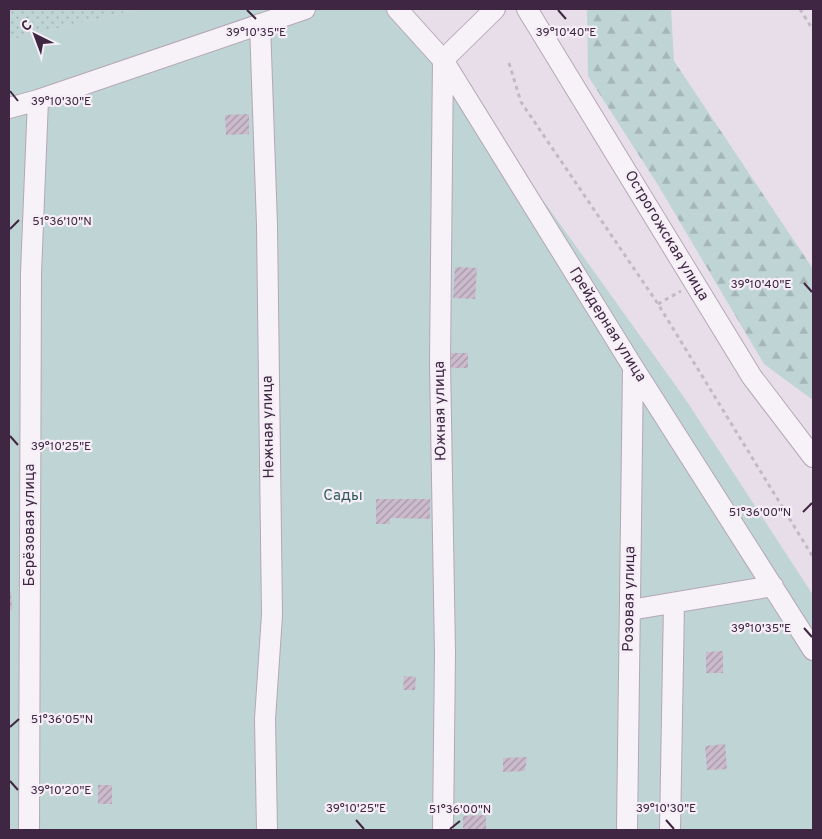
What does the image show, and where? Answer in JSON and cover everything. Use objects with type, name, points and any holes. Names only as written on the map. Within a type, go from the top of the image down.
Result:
[{"type":"street","points":[[9,108],[38,100],[305,9]]},
{"type":"street","points":[[398,9],[443,60],[495,9]]},
{"type":"street","name":"Острогожская улица","points":[[527,9],[752,377],[813,457]]},
{"type":"street","name":"Нежная улица","points":[[260,24],[267,234],[272,615],[265,719],[267,830]]},
{"type":"street","name":"Грейдерная улица","points":[[443,60],[633,367],[813,650]]},
{"type":"street","name":"Южная улица","points":[[443,60],[440,362],[445,652],[443,830]]},
{"type":"street","name":"Берёзовая улица","points":[[29,830],[31,283],[38,100]]},
{"type":"street","name":"Розовая улица","points":[[627,830],[633,367]]},
{"type":"street","points":[[630,610],[773,586]]},
{"type":"street","points":[[670,830],[674,603]]},
{"type":"path","points":[[800,9],[813,30]]},
{"type":"path","points":[[509,63],[521,102],[658,304],[813,557]]},
{"type":"path","points":[[658,304],[695,284]]},
{"type":"green space","points":[[9,9],[139,9],[9,40]]},
{"type":"green space","name":"Сады","points":[[139,9],[406,9],[686,400],[813,595],[813,830],[9,830],[9,40]]},
{"type":"green space","points":[[587,9],[671,9],[674,61],[813,269],[813,400],[764,364],[658,185],[588,76]]},
{"type":"building","points":[[249,114],[249,134],[226,135],[225,115]]},
{"type":"building","points":[[455,267],[477,268],[475,299],[453,298]]},
{"type":"building","points":[[451,353],[468,353],[468,368],[451,368]]},
{"type":"building","points":[[376,499],[430,499],[430,519],[390,518],[390,524],[376,524]]},
{"type":"building","points":[[9,592],[11,592],[12,610],[9,610]]},
{"type":"building","points":[[723,651],[723,673],[706,673],[706,652]]},
{"type":"building","points":[[404,676],[416,677],[415,690],[403,690]]},
{"type":"building","points":[[725,744],[727,769],[707,770],[705,746]]},
{"type":"building","points":[[527,757],[525,771],[503,772],[503,758]]},
{"type":"building","points":[[98,785],[112,785],[112,804],[98,804]]},
{"type":"building","points":[[486,815],[486,830],[463,830],[463,816]]}]
